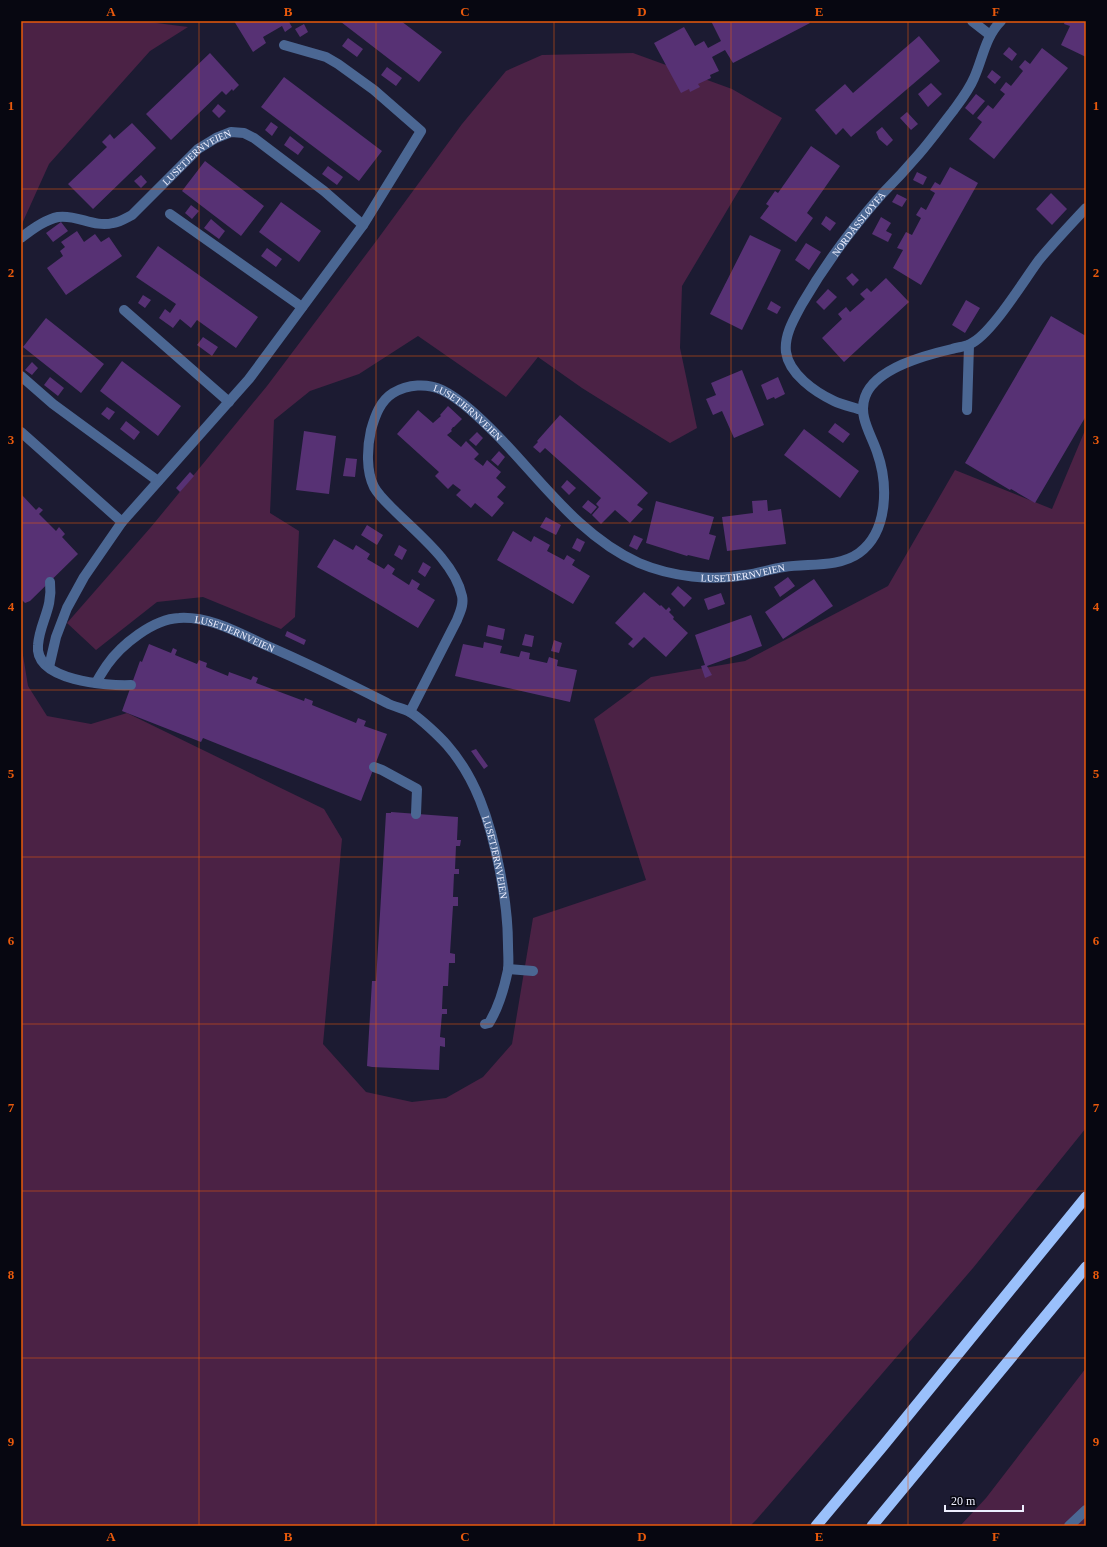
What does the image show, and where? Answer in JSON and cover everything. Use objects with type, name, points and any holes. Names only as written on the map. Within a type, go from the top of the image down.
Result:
[{"type":"highway","points":[[816,1526],[1086,1197]]},
{"type":"highway","points":[[872,1526],[1086,1266]]},
{"type":"lane","points":[[972,21],[990,35]]},
{"type":"lane","name":"NORDÅSSLØYFA","points":[[862,410],[834,401],[812,387],[797,374],[790,364],[786,354],[786,343],[789,331],[816,281],[845,240],[868,210],[919,154],[967,92],[974,78],[990,35],[1001,21]]},
{"type":"lane","points":[[49,667],[56,637],[67,608],[84,577],[122,522],[249,379],[363,224],[421,131],[374,90],[338,64],[326,57],[284,45]]},
{"type":"lane","name":"LUSETJERNVEIEN","points":[[21,238],[48,220],[59,217],[70,217],[99,224],[113,224],[120,221],[132,214],[198,149],[216,138],[231,132],[244,133],[254,138],[324,191],[363,224]]},
{"type":"lane","points":[[862,410],[865,396],[870,388],[887,372],[931,355],[969,345],[979,339],[988,330],[1042,257],[1086,208]]},
{"type":"lane","points":[[170,214],[302,307]]},
{"type":"lane","points":[[124,310],[229,402]]},
{"type":"lane","points":[[967,410],[969,345]]},
{"type":"lane","points":[[21,376],[53,404],[158,481]]},
{"type":"lane","name":"LUSETJERNVEIEN","points":[[410,712],[457,620],[462,608],[463,597],[453,574],[444,561],[429,544],[382,499],[374,487],[370,474],[368,456],[369,444],[374,420],[381,405],[390,395],[405,387],[420,385],[437,388],[444,391],[488,426],[563,506],[584,526],[621,553],[639,563],[661,570],[702,577],[727,578],[782,567],[843,560],[861,552],[875,534],[880,522],[883,507],[883,475],[862,410]]},
{"type":"lane","points":[[21,432],[122,522]]},
{"type":"lane","points":[[50,582],[51,596],[49,607],[38,645],[39,654],[49,667],[66,677],[96,683],[131,685]]},
{"type":"lane","name":"LUSETJERNVEIEN","points":[[96,683],[115,655],[149,627],[163,621],[178,618],[189,618],[222,626],[338,677],[390,705],[410,712],[446,744],[461,763],[480,800],[495,851],[502,883],[508,931],[508,969],[496,1010],[488,1023],[485,1024]]},
{"type":"lane","points":[[374,767],[417,789],[416,814]]},
{"type":"lane","points":[[508,969],[533,971]]},
{"type":"lane","points":[[1069,1526],[1086,1510]]},
{"type":"shaded area","points":[[21,21],[141,21],[188,27],[150,51],[49,164],[21,226]]},
{"type":"shaded area","points":[[633,53],[732,89],[782,118],[682,286],[680,348],[697,428],[670,443],[582,388],[538,357],[506,397],[418,336],[359,374],[310,391],[274,420],[270,513],[299,531],[295,617],[281,629],[203,597],[157,602],[96,650],[67,623],[151,527],[267,386],[462,124],[506,71],[542,55]]},
{"type":"shaded area","points":[[1086,428],[1086,1128],[973,1268],[757,1519],[750,1526],[21,1526],[21,643],[28,686],[47,716],[91,724],[127,713],[324,809],[342,839],[323,1044],[366,1092],[412,1102],[446,1098],[483,1077],[512,1044],[533,918],[646,880],[594,719],[651,677],[745,661],[888,586],[955,470],[1052,509]]},
{"type":"shaded area","points":[[1086,1368],[1086,1526],[960,1526],[986,1498]]},
{"type":"building","points":[[234,21],[291,21],[289,22],[292,27],[285,32],[282,26],[263,37],[266,43],[253,52]]},
{"type":"building","points":[[401,21],[442,52],[419,82],[341,22]]},
{"type":"building","points":[[711,21],[809,21],[810,23],[733,63],[725,50],[712,57],[719,71],[710,75],[711,78],[698,84],[700,87],[690,92],[689,89],[681,93],[654,43],[684,27],[695,46],[704,41],[708,48],[721,41]]},
{"type":"building","points":[[1065,21],[1086,21],[1086,57],[1061,45],[1070,26],[1064,24]]},
{"type":"building","points":[[304,24],[308,32],[300,37],[295,29]]},
{"type":"building","points":[[919,36],[940,61],[851,137],[843,128],[836,135],[815,110],[845,84],[853,93]]},
{"type":"building","points":[[348,38],[363,49],[357,57],[342,46]]},
{"type":"building","points":[[1009,47],[1017,54],[1012,61],[1003,54]]},
{"type":"building","points":[[1042,48],[1068,68],[994,159],[969,139],[982,122],[977,118],[988,105],[993,109],[1005,94],[1000,90],[1006,82],[1011,86],[1023,71],[1019,67],[1025,60],[1030,64]]},
{"type":"building","points":[[210,53],[239,85],[226,95],[222,91],[171,140],[146,114]]},
{"type":"building","points":[[387,67],[402,78],[396,86],[381,75]]},
{"type":"building","points":[[992,70],[1001,77],[995,84],[987,77]]},
{"type":"building","points":[[284,77],[382,151],[359,181],[261,107]]},
{"type":"building","points":[[931,83],[942,94],[928,107],[918,94]]},
{"type":"building","points":[[976,94],[985,101],[973,115],[965,108]]},
{"type":"building","points":[[218,104],[226,111],[219,118],[212,111]]},
{"type":"building","points":[[907,112],[918,124],[911,130],[900,118]]},
{"type":"building","points":[[271,122],[278,127],[272,136],[265,130]]},
{"type":"building","points":[[132,123],[156,148],[93,209],[68,184],[107,147],[102,142],[110,134],[114,139]]},
{"type":"building","points":[[882,127],[893,140],[887,146],[879,139],[876,132]]},
{"type":"building","points":[[290,136],[304,147],[298,155],[284,145]]},
{"type":"building","points":[[811,146],[840,166],[807,213],[813,218],[796,242],[760,218],[769,206],[766,204],[775,191],[778,193]]},
{"type":"building","points":[[205,161],[264,206],[241,236],[182,191]]},
{"type":"building","points":[[328,166],[343,177],[337,185],[322,174]]},
{"type":"building","points":[[950,167],[978,183],[921,285],[893,268],[903,250],[897,248],[906,232],[912,235],[921,218],[916,215],[921,207],[926,210],[935,193],[930,190],[935,182],[940,185]]},
{"type":"building","points":[[917,172],[927,177],[923,185],[913,180]]},
{"type":"building","points":[[141,175],[147,182],[141,188],[134,181]]},
{"type":"building","points":[[1051,193],[1067,209],[1052,225],[1036,209]]},
{"type":"building","points":[[897,194],[907,199],[902,207],[892,202]]},
{"type":"building","points":[[281,202],[321,231],[299,262],[259,232]]},
{"type":"building","points":[[191,205],[199,211],[192,219],[185,213]]},
{"type":"building","points":[[826,216],[836,223],[830,231],[821,224]]},
{"type":"building","points":[[881,217],[891,223],[886,231],[892,234],[888,242],[872,234]]},
{"type":"building","points":[[211,219],[225,231],[219,239],[204,228]]},
{"type":"building","points":[[61,222],[68,231],[53,242],[46,233]]},
{"type":"building","points":[[77,231],[84,242],[95,234],[101,242],[109,237],[122,256],[66,295],[47,268],[63,256],[60,251],[65,247],[61,242]]},
{"type":"building","points":[[750,235],[781,250],[742,330],[710,314]]},
{"type":"building","points":[[806,243],[821,252],[809,270],[795,260]]},
{"type":"building","points":[[158,246],[258,317],[236,348],[197,320],[191,328],[180,319],[173,328],[159,318],[165,309],[170,313],[176,304],[136,277]]},
{"type":"building","points":[[267,248],[282,259],[276,267],[261,256]]},
{"type":"building","points":[[852,273],[859,280],[853,286],[846,278]]},
{"type":"building","points":[[886,278],[909,302],[844,362],[822,338],[842,319],[838,314],[846,307],[850,312],[865,299],[860,294],[867,288],[871,292]]},
{"type":"building","points":[[828,289],[837,297],[824,310],[816,302]]},
{"type":"building","points":[[143,295],[151,300],[145,308],[138,303]]},
{"type":"building","points":[[966,300],[980,308],[965,333],[952,325]]},
{"type":"building","points":[[771,301],[781,307],[777,314],[767,309]]},
{"type":"building","points":[[1051,316],[1086,336],[1086,416],[1035,503],[965,463]]},
{"type":"building","points":[[46,318],[104,364],[81,393],[23,347]]},
{"type":"building","points":[[203,337],[218,347],[212,356],[197,345]]},
{"type":"building","points":[[122,361],[181,406],[158,436],[100,391]]},
{"type":"building","points":[[32,362],[38,368],[32,375],[25,370]]},
{"type":"building","points":[[742,370],[764,425],[734,438],[722,411],[713,415],[706,399],[716,395],[711,383]]},
{"type":"building","points":[[50,377],[64,388],[58,396],[44,385]]},
{"type":"building","points":[[778,377],[785,394],[775,399],[774,397],[767,400],[761,385]]},
{"type":"building","points":[[448,406],[462,419],[447,435],[461,447],[466,441],[479,454],[474,459],[483,466],[487,460],[501,472],[496,478],[506,487],[497,497],[504,503],[492,517],[475,503],[471,508],[456,495],[461,490],[453,484],[448,489],[435,476],[439,472],[397,434],[418,410],[433,423],[441,416],[440,415]]},
{"type":"building","points":[[107,407],[115,412],[109,420],[101,414]]},
{"type":"building","points":[[560,415],[648,493],[637,505],[643,509],[630,523],[615,510],[601,524],[592,515],[599,507],[596,504],[601,498],[545,448],[540,453],[533,447]]},
{"type":"building","points":[[126,421],[140,432],[134,440],[120,429]]},
{"type":"building","points":[[835,423],[850,434],[843,443],[828,432]]},
{"type":"building","points":[[804,429],[859,471],[840,498],[784,455]]},
{"type":"building","points":[[304,431],[336,436],[329,494],[296,490]]},
{"type":"building","points":[[477,432],[483,438],[476,446],[469,440]]},
{"type":"building","points":[[499,451],[505,457],[498,466],[491,460]]},
{"type":"building","points":[[346,458],[357,459],[355,477],[343,476]]},
{"type":"building","points":[[190,472],[194,476],[180,492],[176,488]]},
{"type":"building","points":[[567,480],[576,488],[569,495],[561,487]]},
{"type":"building","points":[[21,494],[36,510],[39,507],[43,510],[39,514],[56,531],[59,527],[65,534],[62,537],[78,554],[30,601],[25,603],[21,599]]},
{"type":"building","points":[[588,500],[597,507],[591,514],[582,507]]},
{"type":"building","points":[[767,500],[768,511],[781,509],[786,544],[727,551],[722,517],[753,513],[752,501]]},
{"type":"building","points":[[656,501],[714,517],[709,534],[716,536],[709,560],[687,556],[646,543]]},
{"type":"building","points":[[546,517],[561,525],[556,535],[540,527]]},
{"type":"building","points":[[367,525],[383,535],[377,545],[361,535]]},
{"type":"building","points":[[513,531],[531,542],[534,536],[550,545],[547,551],[564,560],[567,555],[575,560],[572,565],[590,576],[573,604],[497,560]]},
{"type":"building","points":[[634,535],[643,539],[637,550],[629,546]]},
{"type":"building","points":[[577,538],[585,542],[580,552],[572,548]]},
{"type":"building","points":[[334,539],[353,550],[356,545],[370,554],[367,559],[384,569],[388,564],[395,569],[392,574],[409,585],[412,579],[420,584],[417,589],[435,600],[418,628],[317,567]]},
{"type":"building","points":[[399,545],[407,550],[402,560],[394,555]]},
{"type":"building","points":[[423,562],[431,567],[425,577],[418,572]]},
{"type":"building","points":[[788,577],[795,586],[780,597],[774,587]]},
{"type":"building","points":[[814,579],[833,606],[783,639],[765,612]]},
{"type":"building","points":[[678,586],[692,598],[684,607],[671,594]]},
{"type":"building","points":[[644,592],[666,610],[669,607],[671,610],[669,612],[674,617],[673,619],[688,633],[666,657],[644,637],[633,648],[628,644],[633,639],[615,623]]},
{"type":"building","points":[[721,593],[725,604],[708,610],[704,599]]},
{"type":"building","points":[[751,615],[762,646],[707,666],[712,675],[705,678],[701,666],[705,665],[695,635]]},
{"type":"building","points":[[488,625],[505,629],[503,640],[486,636]]},
{"type":"building","points":[[287,631],[306,640],[304,645],[285,636]]},
{"type":"building","points":[[525,634],[534,636],[532,647],[522,645]]},
{"type":"building","points":[[554,640],[562,643],[559,653],[551,651]]},
{"type":"building","points":[[484,642],[502,646],[500,653],[519,657],[521,651],[530,653],[529,659],[547,663],[549,657],[558,660],[557,666],[577,670],[570,702],[455,676],[463,644],[483,648]]},
{"type":"building","points":[[149,644],[171,653],[173,648],[177,650],[175,655],[197,664],[199,660],[207,663],[206,667],[228,676],[229,672],[251,680],[253,676],[258,678],[256,683],[304,701],[305,698],[313,701],[312,705],[356,723],[358,718],[366,721],[364,726],[387,734],[361,801],[203,738],[201,742],[122,711],[140,661],[142,662]]},
{"type":"building","points":[[476,749],[488,766],[484,769],[471,751]]},
{"type":"building","points":[[391,812],[458,817],[457,840],[461,840],[460,846],[456,846],[455,869],[459,869],[459,874],[454,874],[453,897],[458,897],[458,906],[453,906],[450,953],[455,954],[455,963],[449,963],[448,986],[443,986],[442,1009],[447,1009],[447,1014],[442,1014],[440,1037],[445,1038],[445,1047],[440,1046],[439,1070],[367,1066],[372,981],[376,981],[386,813]]}]
